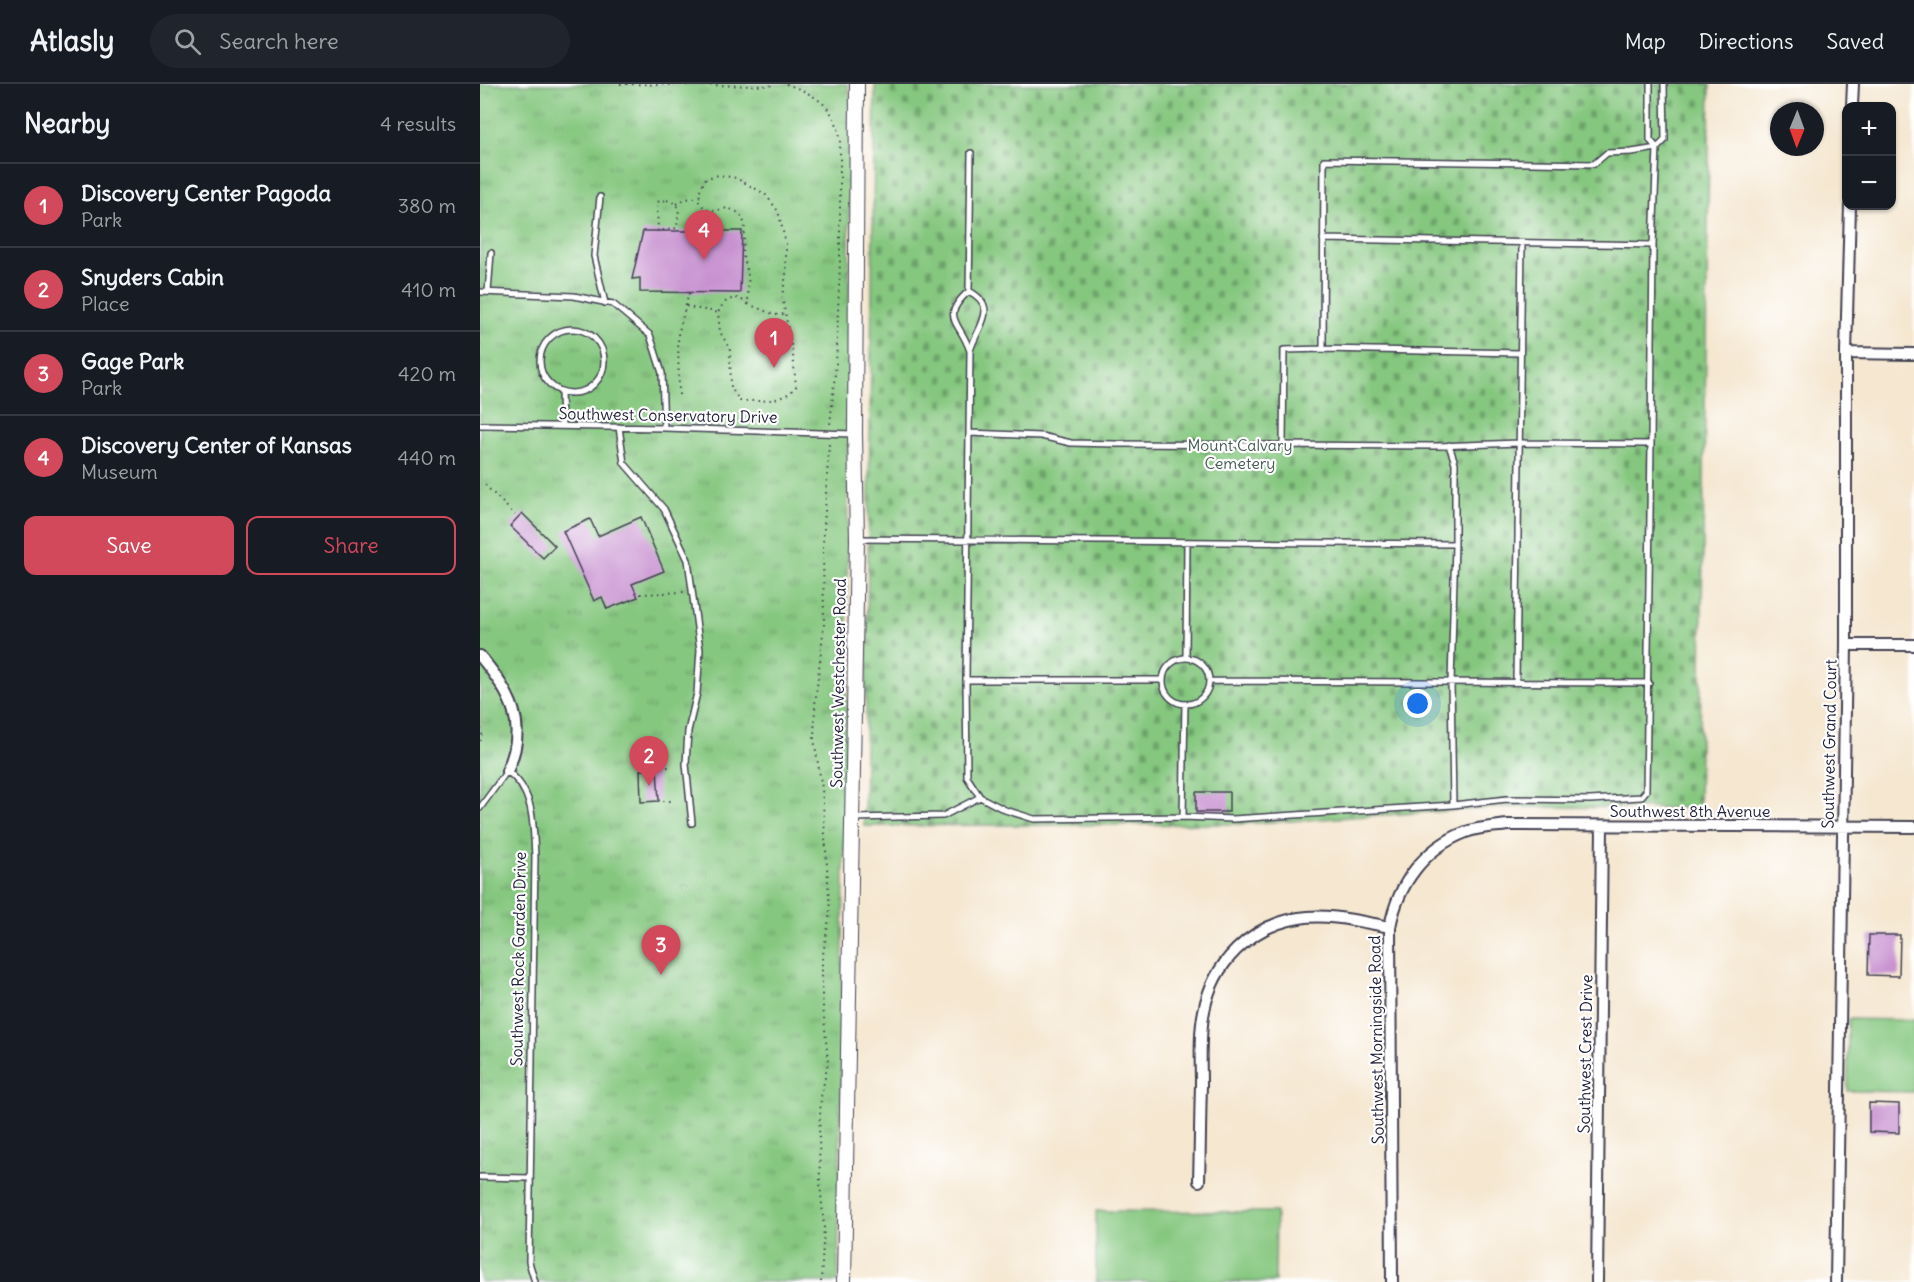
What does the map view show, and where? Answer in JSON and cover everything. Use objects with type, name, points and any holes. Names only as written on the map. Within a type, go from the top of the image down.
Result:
[{"type":"street","name":"Southwest Westchester Road","points":[[844,1282],[857,539],[855,434],[857,84]]},
{"type":"street","points":[[1852,102],[1853,84]]},
{"type":"street","name":"Southwest Grand Court","points":[[1836,1282],[1846,645],[1846,353],[1850,210]]},
{"type":"street","points":[[1846,353],[1914,354]]},
{"type":"street","points":[[1846,645],[1914,645]]},
{"type":"street","points":[[480,656],[502,685],[516,719],[518,737],[515,754],[507,771]]},
{"type":"street","name":"Southwest 8th Avenue","points":[[1467,832],[1508,825],[1914,827]]},
{"type":"street","name":"Southwest Crest Drive","points":[[1597,1282],[1602,826]]},
{"type":"street","name":"Southwest Morningside Road","points":[[1392,1282],[1390,927],[1401,890],[1416,867],[1433,850],[1467,832]]},
{"type":"street","points":[[1199,1181],[1202,1027],[1207,997],[1221,969],[1246,940],[1281,922],[1316,917],[1390,927]]},
{"type":"lane","points":[[971,153],[969,291],[957,301],[953,310],[955,323],[966,340],[969,351],[967,777],[980,797],[1005,810],[1034,819],[1183,817],[1233,819],[1454,805],[1507,799],[1590,800],[1641,797],[1646,791],[1649,682],[1653,245],[1657,148],[1650,140],[1650,84]]},
{"type":"lane","points":[[1323,349],[1324,160],[1594,164],[1607,153],[1657,148],[1665,140],[1664,84]]},
{"type":"lane","points":[[600,197],[594,256],[605,303]]},
{"type":"lane","points":[[1323,240],[1653,245]]},
{"type":"lane","points":[[1516,681],[1522,244]]},
{"type":"lane","points":[[488,292],[491,253]]},
{"type":"lane","points":[[969,291],[977,295],[983,303],[985,316],[969,351]]},
{"type":"lane","points":[[480,292],[574,296],[613,304],[650,335],[662,373],[664,428]]},
{"type":"lane","points":[[572,329],[583,331],[600,345],[604,356],[604,367],[593,386],[583,392],[572,394],[561,392],[546,380],[541,371],[542,351],[546,342],[562,331],[572,329]]},
{"type":"lane","points":[[1284,445],[1284,350],[1521,353]]},
{"type":"lane","points":[[561,392],[562,426]]},
{"type":"lane","name":"Southwest Conservatory Drive","points":[[480,425],[855,434]]},
{"type":"lane","points":[[619,427],[624,463],[664,509],[688,560],[700,650],[697,693],[688,731],[686,764],[692,822]]},
{"type":"lane","points":[[969,433],[1041,436],[1071,442],[1284,445],[1651,444]]},
{"type":"lane","points":[[1449,445],[1455,463],[1455,544],[1450,683],[1454,805]]},
{"type":"lane","points":[[857,539],[1455,544]]},
{"type":"lane","points":[[1186,658],[1187,542]]},
{"type":"lane","points":[[1186,658],[1195,659],[1203,665],[1208,673],[1209,681],[1202,698],[1194,703],[1185,704],[1169,697],[1162,680],[1170,664],[1177,659],[1186,658]]},
{"type":"lane","points":[[966,680],[1162,680]]},
{"type":"lane","points":[[1209,681],[1649,682]]},
{"type":"lane","points":[[1183,817],[1185,704]]},
{"type":"lane","points":[[480,808],[507,771]]},
{"type":"lane","name":"Southwest Rock Garden Drive","points":[[507,771],[517,778],[531,806],[535,856],[529,1262],[535,1282]]},
{"type":"lane","points":[[852,818],[943,816],[980,797]]},
{"type":"lane","points":[[480,1177],[530,1178]]},
{"type":"path","points":[[620,84],[758,86],[774,84]]},
{"type":"path","points":[[786,84],[805,91],[826,107],[838,122],[840,138],[840,261],[836,363],[829,433],[823,545],[824,624],[815,705],[814,739],[822,788],[830,913],[822,960],[822,995],[828,1063],[821,1097],[819,1135],[824,1226],[821,1282]]},
{"type":"path","points":[[748,304],[748,274],[743,250],[747,234],[742,218],[735,210],[705,209],[699,202],[700,190],[706,178],[719,175],[736,178],[765,194],[778,211],[786,244],[786,274],[782,296],[793,354],[796,387],[790,394],[778,399],[740,401],[731,388],[730,349],[720,332],[718,313],[723,303],[739,298],[748,304],[763,311],[775,315],[785,314]]},
{"type":"path","points":[[676,204],[685,198],[700,198]]},
{"type":"path","points":[[667,200],[676,204],[679,208],[677,228],[658,231],[657,202],[667,200]]},
{"type":"path","points":[[679,395],[678,335],[689,292]]},
{"type":"path","points":[[686,306],[700,311],[708,310],[718,313]]},
{"type":"path","points":[[485,485],[515,515]]},
{"type":"path","points":[[640,594],[692,591]]},
{"type":"path","points":[[480,722],[482,734],[480,742]]},
{"type":"path","points":[[649,767],[671,767]]},
{"type":"path","points":[[663,801],[671,801]]},
{"type":"green space","points":[[480,84],[848,84],[850,96],[847,667],[838,1282],[480,1282]]},
{"type":"green space","name":"Mount Calvary Cemetery","points":[[875,84],[1710,84],[1699,808],[1510,807],[1240,824],[864,826]]},
{"type":"green space","points":[[1848,1019],[1914,1020],[1914,1092],[1848,1091]]},
{"type":"green space","points":[[1096,1211],[1276,1212],[1275,1282],[1096,1282]]},
{"type":"building","points":[[643,231],[742,231],[740,293],[640,292],[640,278],[632,279]]},
{"type":"building","points":[[522,513],[555,546],[543,558],[510,526]]},
{"type":"building","points":[[641,517],[664,571],[632,584],[638,597],[607,609],[602,597],[594,601],[563,531],[590,519],[598,536]]},
{"type":"building","points":[[657,769],[659,801],[641,802],[640,770]]},
{"type":"building","points":[[1196,792],[1229,792],[1229,812],[1196,812]]},
{"type":"building","points":[[1869,935],[1900,935],[1899,976],[1868,975]]},
{"type":"building","points":[[1869,1103],[1899,1104],[1899,1133],[1869,1132]]},
{"type":"place","name":"Discovery Center of Kansas","points":[[704,260]]},
{"type":"place","name":"Discovery Center Pagoda","points":[[774,368]]},
{"type":"place","name":"Snyders Cabin","points":[[649,786]]},
{"type":"place","name":"Gage Park","points":[[661,975]]}]
